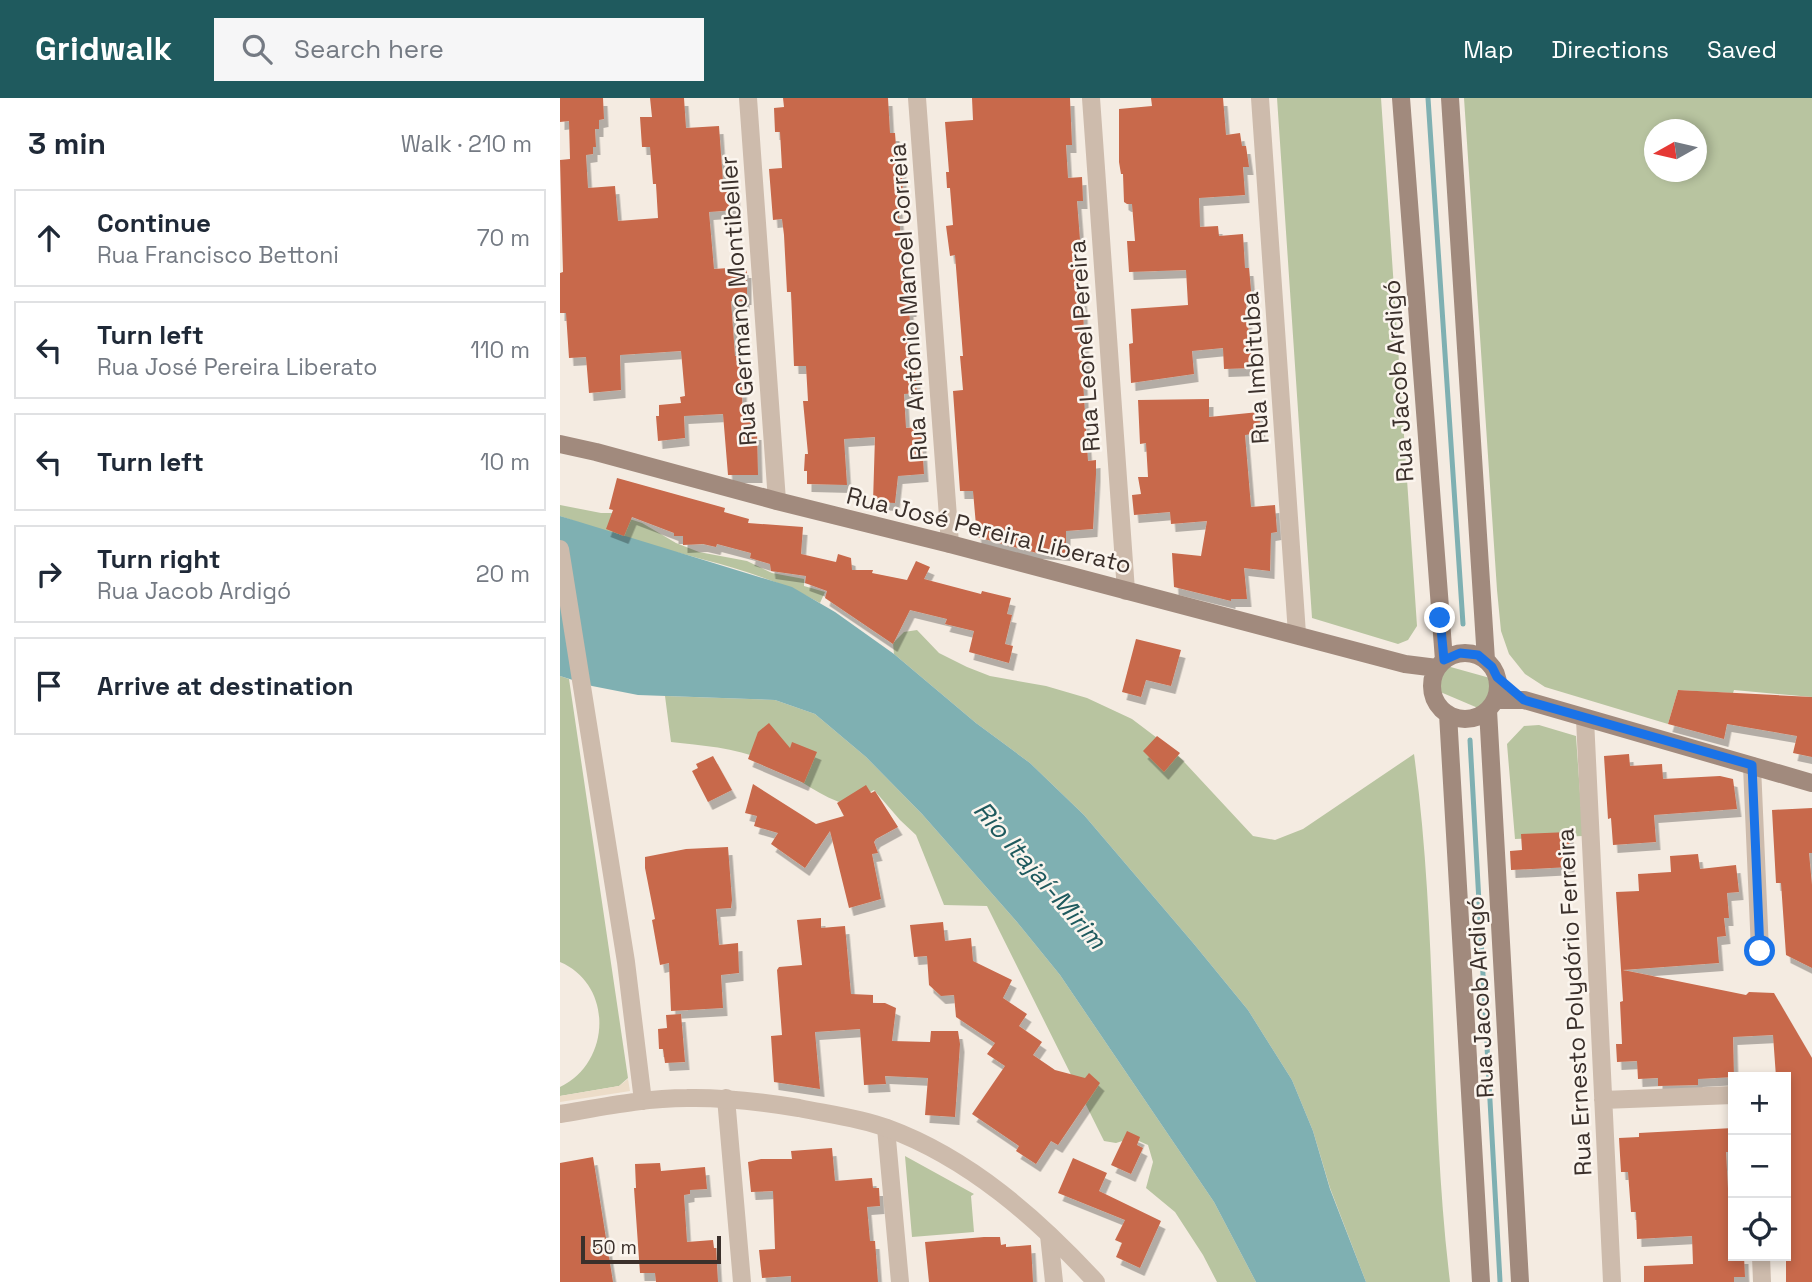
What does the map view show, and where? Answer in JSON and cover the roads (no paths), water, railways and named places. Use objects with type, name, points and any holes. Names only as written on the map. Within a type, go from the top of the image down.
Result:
[{"type":"main road","name":"Rua Jacob Ardigó","points":[[1401,98],[1441,664]]},
{"type":"main road","points":[[1450,98],[1486,660]]},
{"type":"main road","name":"Rua José Pereira Liberato","points":[[560,444],[1405,664],[1441,664]]},
{"type":"main road","points":[[1524,700],[1491,705],[1473,718],[1464,719],[1448,714],[1435,699],[1432,690],[1441,664],[1460,653],[1478,655],[1486,660],[1497,677],[1524,700],[1812,783]]},
{"type":"main road","name":"Rua José Pereira Liberato","points":[[1405,664],[1432,690]]},
{"type":"main road","points":[[1491,705],[1498,688],[1497,677]]},
{"type":"main road","name":"Rua Jacob Ardigó","points":[[1491,705],[1520,1282]]},
{"type":"main road","name":"Rua Jacob Ardigó","points":[[1448,714],[1481,1282]]},
{"type":"street","name":"Rua Germano Montibeller","points":[[748,98],[777,501]]},
{"type":"street","name":"Rua Antônio Manoel Correia","points":[[917,98],[950,544]]},
{"type":"street","name":"Rua Leonel Pereira","points":[[1091,98],[1126,591]]},
{"type":"street","name":"Rua Imbituba","points":[[1260,98],[1297,634]]},
{"type":"street","points":[[560,550],[626,962],[643,1101]]},
{"type":"street","name":"Rua Ernesto Polydório Ferreira","points":[[1586,719],[1612,1282]]},
{"type":"street","points":[[1752,765],[1760,951]]},
{"type":"street","points":[[1603,1100],[1728,1095]]},
{"type":"street","points":[[560,1114],[643,1101],[685,1097],[726,1098],[818,1112],[886,1128],[946,1156],[982,1180],[1049,1235],[1096,1282]]},
{"type":"street","points":[[726,1098],[742,1282]]},
{"type":"street","points":[[886,1128],[900,1282]]},
{"type":"street","points":[[1049,1235],[1054,1282]]},
{"type":"street","points":[[1761,1261],[1762,1282]]},
{"type":"water","name":"Rio Itajaí-Mirim","points":[[560,516],[792,587],[835,612],[894,654],[976,723],[1030,763],[1084,815],[1248,1010],[1292,1080],[1313,1131],[1330,1189],[1366,1282],[1256,1282],[1214,1202],[1060,975],[922,814],[866,757],[815,714],[775,700],[638,695],[592,686],[560,676]]},
{"type":"waterway","points":[[1428,98],[1463,624]]},
{"type":"waterway","points":[[1470,740],[1500,1281]]}]
